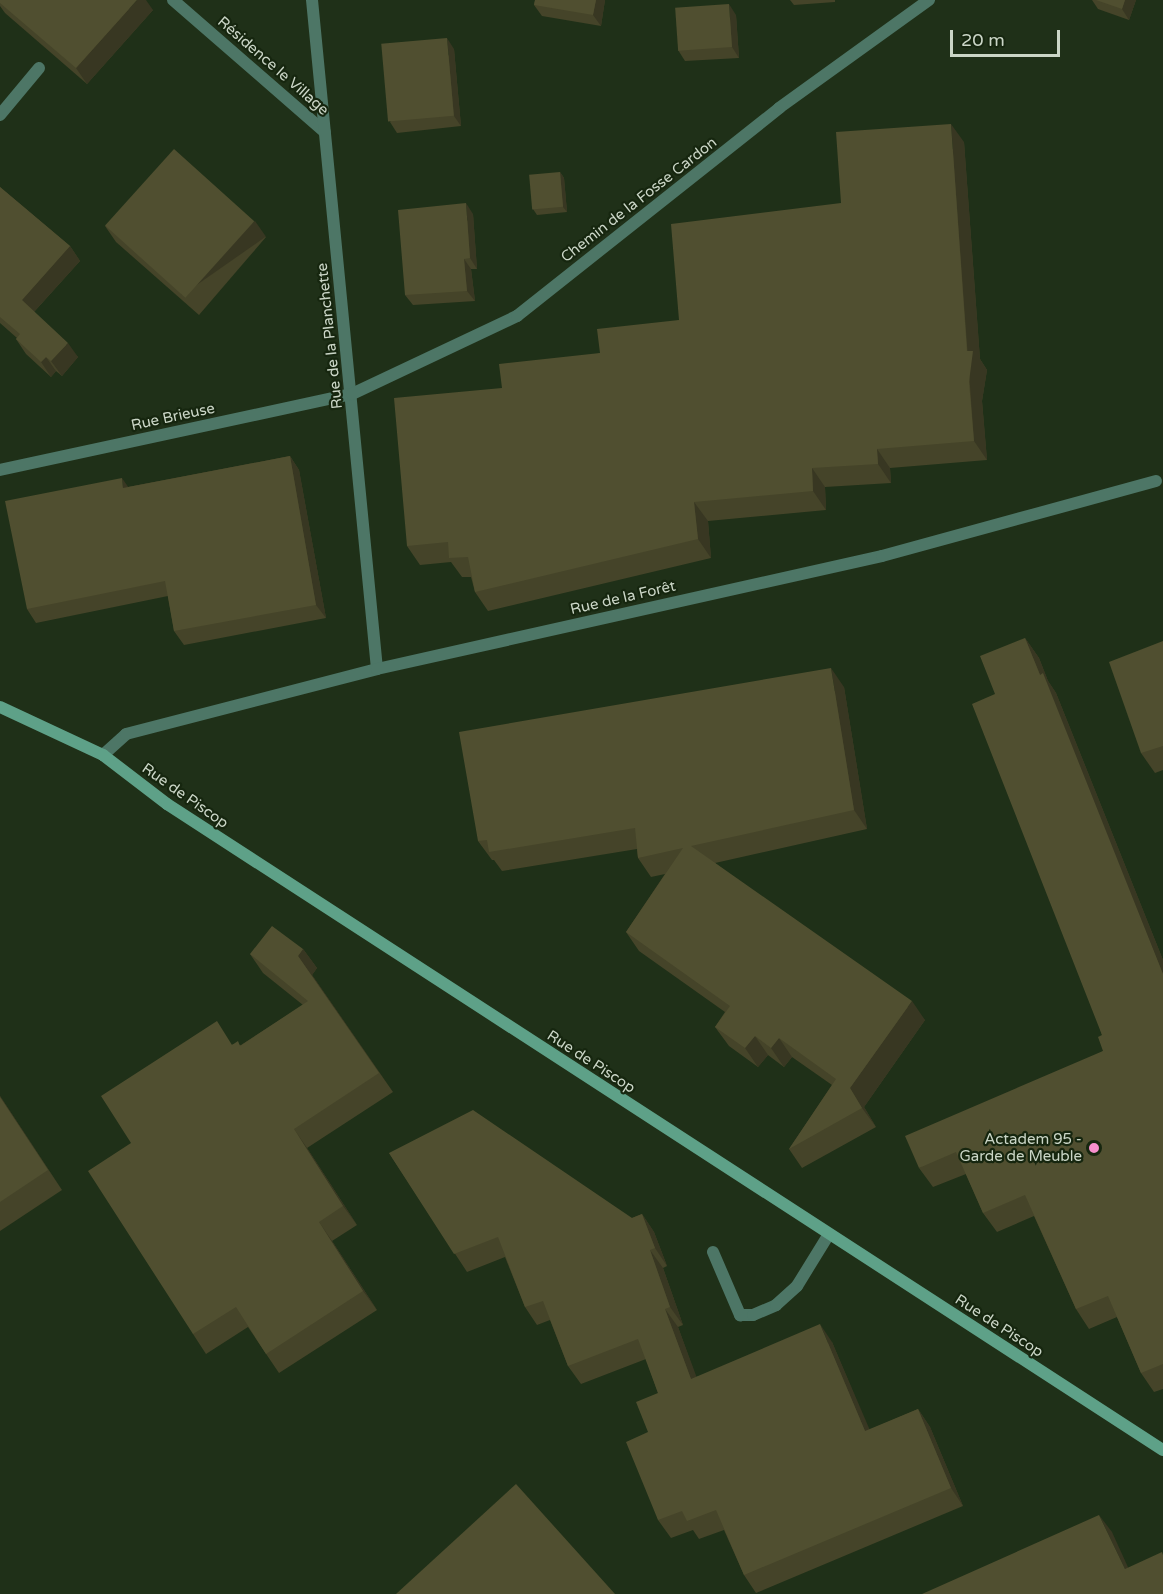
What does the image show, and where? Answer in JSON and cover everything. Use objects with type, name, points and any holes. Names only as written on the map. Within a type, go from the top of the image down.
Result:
[{"type":"street","name":"Résidence le Village","points":[[173,0],[325,132]]},
{"type":"street","name":"Rue de la Planchette","points":[[312,0],[377,669]]},
{"type":"street","name":"Chemin de la Fosse Cardon","points":[[352,394],[517,316],[779,108],[929,0]]},
{"type":"street","points":[[0,115],[39,68]]},
{"type":"street","name":"Rue Brieuse","points":[[0,470],[352,394]]},
{"type":"street","name":"Rue de la Forêt","points":[[103,755],[126,734],[377,669],[882,556],[1161,481]]},
{"type":"street","name":"Rue de Piscop","points":[[0,707],[103,755],[166,804],[1163,1450]]},
{"type":"street","points":[[713,1252],[740,1315],[753,1315],[776,1305],[797,1286],[829,1234]]},
{"type":"building","points":[[0,0],[137,0],[76,68],[0,3]]},
{"type":"building","points":[[535,0],[596,0],[593,15],[534,5]]},
{"type":"building","points":[[1096,0],[1125,0],[1122,9]]},
{"type":"building","points":[[729,4],[732,47],[678,51],[675,8]]},
{"type":"building","points":[[447,38],[454,116],[388,121],[381,44]]},
{"type":"building","points":[[951,124],[967,351],[973,351],[969,382],[974,441],[877,449],[878,464],[812,468],[813,491],[694,502],[698,539],[475,592],[468,557],[449,558],[448,542],[407,546],[394,398],[502,388],[499,364],[600,353],[597,329],[679,320],[671,224],[841,203],[836,132]]},
{"type":"building","points":[[174,149],[254,221],[185,298],[105,226]]},
{"type":"building","points":[[560,172],[563,207],[532,210],[529,175]]},
{"type":"building","points":[[0,187],[70,246],[22,300],[68,343],[51,361],[46,357],[41,362],[16,339],[20,334],[0,317]]},
{"type":"building","points":[[466,203],[470,258],[464,259],[467,291],[405,295],[398,210]]},
{"type":"building","points":[[290,456],[316,605],[174,631],[165,581],[27,609],[5,501],[122,478],[123,488]]},
{"type":"building","points":[[1025,638],[1040,675],[1043,673],[1163,974],[1163,1364],[1141,1373],[1108,1296],[1076,1309],[1025,1195],[983,1213],[956,1152],[919,1168],[905,1136],[1103,1051],[1098,1037],[1102,1035],[972,704],[995,694],[980,656]]},
{"type":"building","points":[[1163,641],[1163,746],[1141,753],[1109,662]]},
{"type":"building","points":[[831,668],[854,810],[691,846],[912,1001],[850,1088],[862,1108],[789,1149],[836,1079],[779,1038],[771,1048],[755,1036],[745,1048],[715,1027],[730,1006],[626,932],[683,848],[638,858],[635,828],[489,852],[487,840],[478,841],[459,732]]},
{"type":"building","points":[[272,926],[303,949],[298,956],[379,1073],[294,1129],[343,1206],[319,1222],[363,1291],[266,1354],[236,1307],[193,1334],[88,1171],[131,1143],[101,1096],[217,1021],[232,1045],[238,1041],[240,1046],[308,1001],[250,954]]},
{"type":"building","points":[[0,1097],[48,1170],[0,1202]]},
{"type":"building","points":[[473,1110],[632,1218],[642,1214],[655,1248],[650,1250],[670,1307],[665,1309],[691,1379],[820,1324],[865,1431],[918,1409],[951,1488],[744,1575],[716,1510],[687,1521],[682,1511],[658,1520],[626,1442],[648,1432],[636,1402],[658,1393],[638,1339],[568,1366],[543,1301],[525,1307],[498,1237],[454,1254],[389,1153]]},
{"type":"building","points":[[516,1484],[615,1594],[396,1594]]},
{"type":"building","points":[[1099,1515],[1125,1569],[1162,1552],[1163,1594],[922,1594]]},
{"type":"place","name":"Actadem 95 - Garde de Meuble","points":[[1094,1148]]}]
